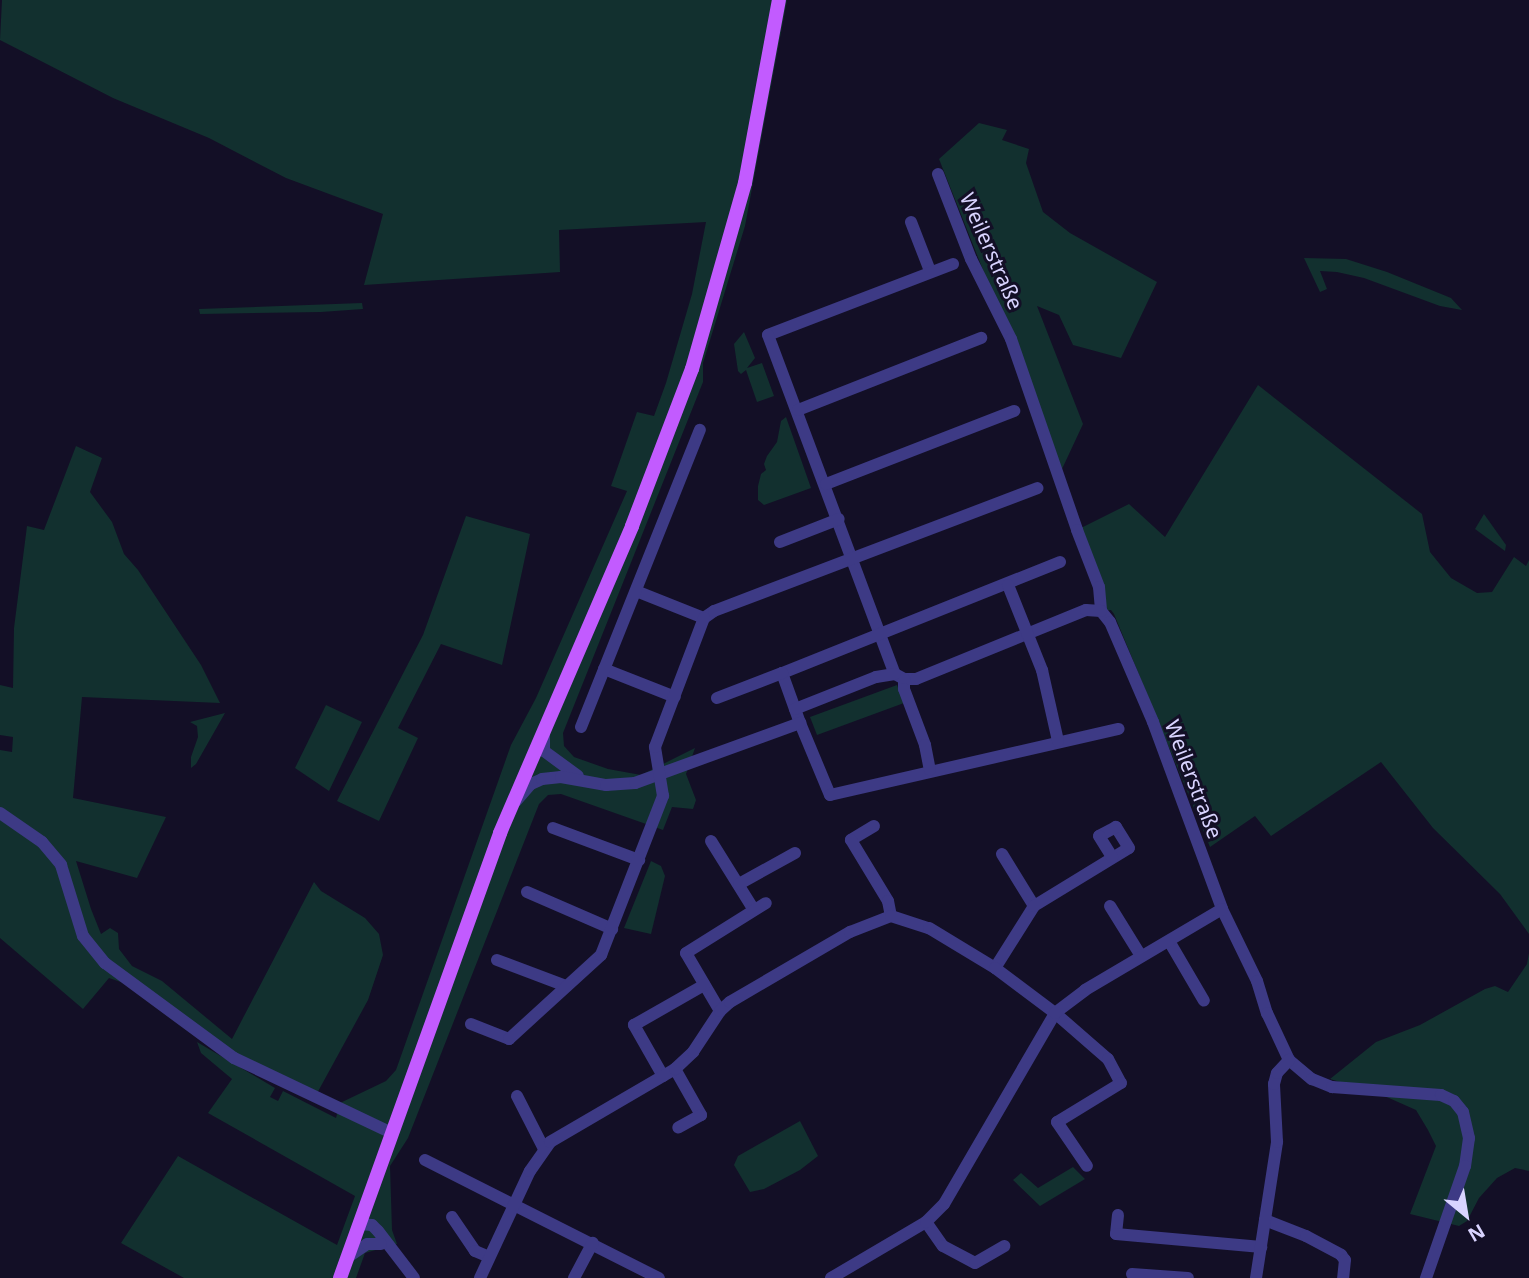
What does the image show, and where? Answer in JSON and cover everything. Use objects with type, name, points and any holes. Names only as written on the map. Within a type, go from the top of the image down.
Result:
[{"type":"main road","points":[[340,1278],[509,811],[640,507],[705,329],[745,183],[779,0]]},
{"type":"street","name":"Weilerstraße","points":[[938,174],[971,259],[1011,339],[1077,530],[1100,587],[1101,611],[1110,622],[1153,722],[1222,909],[1257,982],[1267,1013],[1289,1060],[1312,1079],[1332,1087],[1441,1095],[1454,1101],[1463,1112],[1469,1138],[1465,1166],[1426,1278]]},
{"type":"street","points":[[911,222],[930,271]]},
{"type":"street","points":[[930,770],[925,745],[900,676],[768,335],[953,264]]},
{"type":"street","points":[[798,410],[981,338]]},
{"type":"street","points":[[825,484],[1014,411]]},
{"type":"street","points":[[580,727],[700,430]]},
{"type":"street","points":[[471,1024],[509,1039],[601,956],[663,796],[654,749],[704,618],[714,611],[1037,488]]},
{"type":"street","points":[[780,542],[839,519]]},
{"type":"street","points":[[717,698],[882,635],[1060,562]]},
{"type":"street","points":[[1008,585],[1042,670],[1058,741]]},
{"type":"street","points":[[636,591],[704,618]]},
{"type":"street","points":[[795,709],[876,677],[916,678],[1086,610],[1101,611]]},
{"type":"street","points":[[604,669],[675,697]]},
{"type":"street","points":[[782,673],[830,795],[930,770],[1119,729]]},
{"type":"street","points":[[547,720],[544,751],[555,771]]},
{"type":"street","points":[[530,760],[584,780],[619,785],[660,774],[800,723]]},
{"type":"street","points":[[509,811],[531,785],[555,771]]},
{"type":"street","points":[[0,813],[41,842],[61,864],[83,936],[105,963],[234,1058],[392,1133]]},
{"type":"street","points":[[874,826],[851,840],[888,901],[891,916]]},
{"type":"street","points":[[552,828],[639,860]]},
{"type":"street","points":[[711,841],[754,910]]},
{"type":"street","points":[[739,884],[795,853]]},
{"type":"street","points":[[1002,854],[1034,906]]},
{"type":"street","points":[[995,968],[1034,906],[1112,858]]},
{"type":"street","points":[[527,892],[612,929]]},
{"type":"street","points":[[720,1011],[686,953],[766,903]]},
{"type":"street","points":[[1110,906],[1141,956]]},
{"type":"street","points":[[840,1276],[926,1223],[944,1204],[1055,1013],[1085,990],[1222,909]]},
{"type":"street","points":[[480,1278],[487,1256],[513,1205],[544,1149],[559,1134],[675,1069],[698,1046],[720,1011],[850,932],[891,916],[929,928],[995,968],[1055,1013],[1108,1059],[1122,1080],[1114,1088],[1058,1122],[1087,1166]]},
{"type":"street","points":[[1169,941],[1204,1001]]},
{"type":"street","points":[[497,960],[566,986]]},
{"type":"street","points":[[663,1076],[634,1025],[704,985]]},
{"type":"street","points":[[1256,1278],[1277,1142],[1274,1084],[1277,1073],[1289,1060]]},
{"type":"street","points":[[675,1069],[701,1115],[678,1128]]},
{"type":"street","points":[[517,1096],[544,1149]]},
{"type":"street","points":[[425,1160],[659,1278]]},
{"type":"street","points":[[368,1202],[380,1238]]},
{"type":"street","points":[[1118,1215],[1116,1234],[1261,1247]]},
{"type":"street","points":[[452,1217],[475,1251],[487,1256]]},
{"type":"street","points":[[1265,1220],[1306,1236],[1341,1255],[1345,1261],[1343,1278]]},
{"type":"street","points":[[926,1223],[943,1246],[975,1263],[1004,1246]]},
{"type":"street","points":[[360,1225],[372,1226],[411,1273],[421,1278]]},
{"type":"street","points":[[348,1257],[380,1238]]},
{"type":"street","points":[[574,1278],[593,1243]]},
{"type":"street","points":[[1132,1274],[1188,1278]]},
{"type":"green space","points":[[2,0],[787,0],[745,226],[703,363],[703,382],[563,733],[564,746],[574,757],[608,769],[641,775],[695,748],[686,774],[696,800],[693,809],[672,807],[663,830],[561,794],[548,795],[539,804],[408,1138],[390,1166],[392,1230],[397,1244],[365,1253],[356,1278],[184,1278],[121,1243],[178,1156],[337,1245],[355,1196],[208,1113],[232,1079],[201,1053],[197,1042],[275,1088],[270,1097],[278,1101],[283,1091],[336,1118],[340,1103],[386,1081],[396,1070],[511,745],[536,698],[627,491],[611,486],[637,412],[654,416],[666,383],[692,294],[706,222],[559,230],[560,272],[364,285],[383,214],[286,178],[209,138],[113,98],[0,40]]},
{"type":"green space","points":[[979,123],[1007,130],[1002,140],[1029,149],[1026,163],[1043,212],[1070,233],[1157,282],[1121,358],[1073,345],[1059,315],[1037,306],[1083,424],[1062,469],[939,159]]},
{"type":"green space","points":[[1304,258],[1346,259],[1387,272],[1451,298],[1462,310],[1440,306],[1364,278],[1337,272],[1320,271],[1327,289],[1320,292]]},
{"type":"green space","points":[[362,303],[363,309],[321,312],[200,314],[199,309]]},
{"type":"green space","points":[[744,332],[755,358],[747,368],[762,363],[774,396],[757,402],[746,370],[741,374],[738,371],[734,344]]},
{"type":"green space","points":[[1258,385],[1422,514],[1430,552],[1451,578],[1477,593],[1492,592],[1514,557],[1526,566],[1529,560],[1529,934],[1500,894],[1433,828],[1381,762],[1271,836],[1255,816],[1210,847],[1114,614],[1111,610],[1101,611],[1077,530],[1129,504],[1165,537]]},
{"type":"green space","points":[[786,417],[811,488],[764,505],[758,500],[761,474],[766,470],[764,464],[767,456],[777,442],[781,421]]},
{"type":"green space","points":[[76,446],[102,458],[90,492],[112,522],[124,554],[138,570],[201,665],[220,703],[82,697],[73,798],[166,817],[137,878],[76,861],[91,909],[101,934],[110,928],[118,933],[119,949],[132,966],[162,981],[232,1039],[314,882],[321,891],[365,918],[379,934],[383,955],[368,1000],[315,1097],[274,1079],[141,989],[109,978],[83,1009],[0,938],[0,750],[12,752],[13,737],[0,735],[0,685],[13,688],[14,628],[27,526],[44,530]]},
{"type":"green space","points":[[1484,514],[1506,545],[1505,551],[1475,529]]},
{"type":"green space","points":[[466,516],[530,534],[502,665],[441,644],[398,728],[418,738],[379,821],[337,801],[423,635]]},
{"type":"green space","points":[[897,685],[904,703],[817,735],[810,717]]},
{"type":"green space","points":[[326,705],[362,722],[329,791],[295,768]]},
{"type":"green space","points":[[225,713],[196,764],[191,768],[191,757],[198,737],[197,726],[190,722]]},
{"type":"green space","points":[[651,861],[661,866],[665,876],[651,934],[624,928]]},
{"type":"green space","points":[[1529,953],[1529,1171],[1515,1168],[1497,1178],[1479,1198],[1467,1221],[1459,1226],[1410,1214],[1436,1146],[1428,1130],[1416,1110],[1380,1094],[1330,1079],[1376,1042],[1420,1025],[1485,989],[1495,986],[1508,992],[1527,964]]},
{"type":"green space","points":[[800,1121],[818,1156],[800,1170],[764,1189],[750,1192],[734,1165],[738,1156]]},
{"type":"green space","points":[[1073,1167],[1085,1179],[1040,1206],[1013,1180],[1021,1173],[1038,1188]]}]
